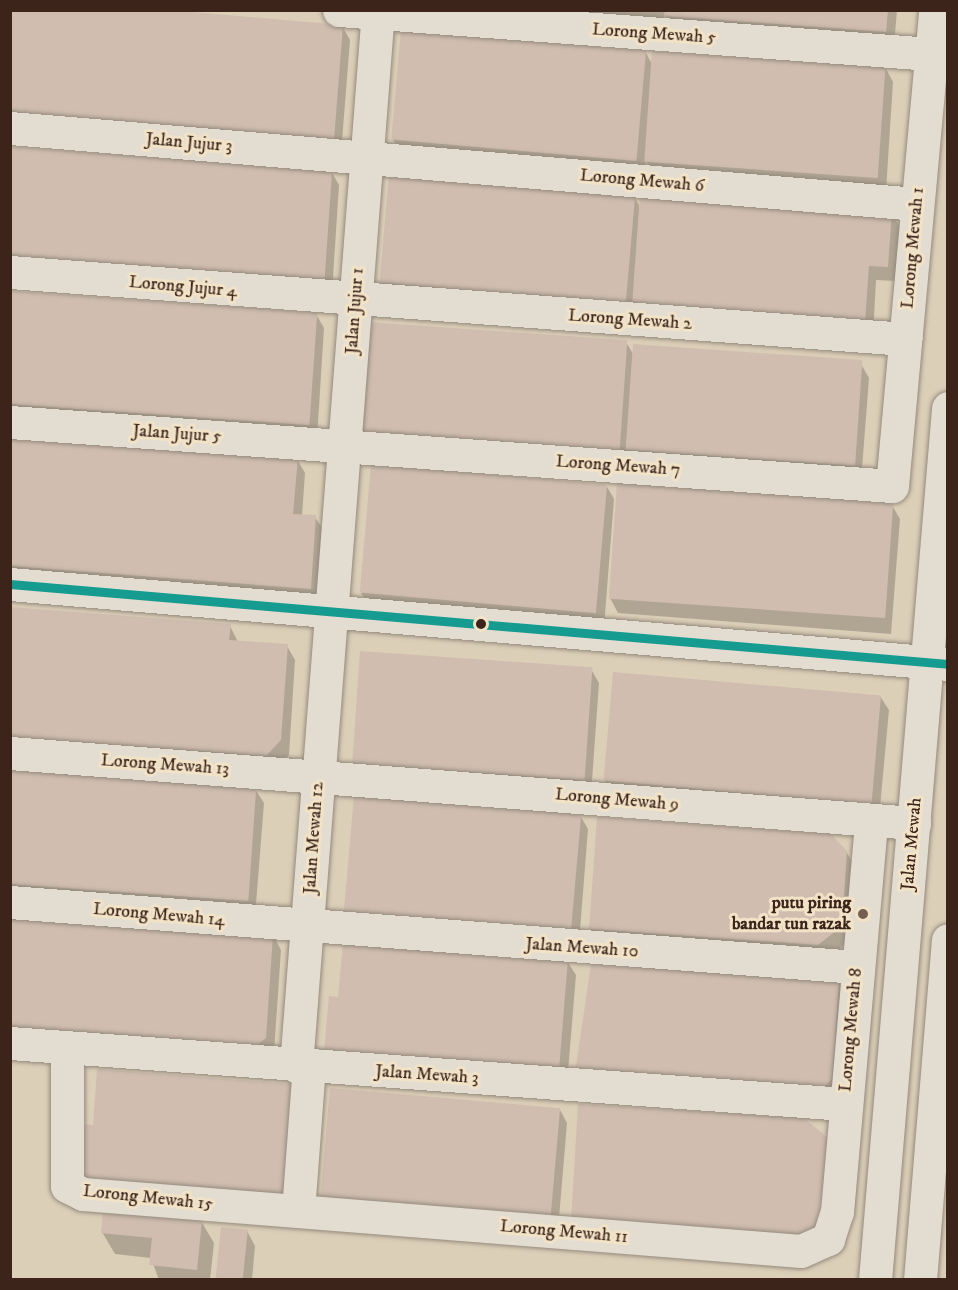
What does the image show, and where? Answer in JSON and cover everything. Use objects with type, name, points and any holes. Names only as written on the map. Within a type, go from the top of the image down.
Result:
[{"type":"street","name":"Lorong Mewah 5","points":[[339,10],[931,54]]},
{"type":"street","name":"Lorong Mewah 1","points":[[892,486],[935,10]]},
{"type":"street","name":"Jalan Jujur 1","points":[[332,611],[378,12]]},
{"type":"street","name":"Jalan Jujur 3","points":[[10,128],[367,158]]},
{"type":"street","name":"Lorong Mewah 6","points":[[367,158],[918,204]]},
{"type":"street","name":"Lorong Jujur 4","points":[[10,272],[355,302]]},
{"type":"street","name":"Lorong Mewah 2","points":[[355,302],[905,339]]},
{"type":"street","name":"Jalan Mewah","points":[[875,1280],[914,823],[937,663],[948,408]]},
{"type":"street","name":"Jalan Jujur 5","points":[[10,422],[344,446]]},
{"type":"street","name":"Lorong Mewah 7","points":[[344,446],[892,486]]},
{"type":"street","points":[[10,584],[937,663]]},
{"type":"street","name":"Jalan Mewah 12","points":[[298,1211],[307,928],[332,611]]},
{"type":"street","name":"Lorong Mewah 13","points":[[10,753],[319,776]]},
{"type":"street","name":"Lorong Mewah 9","points":[[319,776],[914,823]]},
{"type":"street","name":"Lorong Mewah 8","points":[[828,1239],[837,1212],[844,1104],[871,820]]},
{"type":"street","name":"Lorong Mewah 14","points":[[10,902],[307,928]]},
{"type":"street","name":"Jalan Mewah 10","points":[[307,928],[856,967]]},
{"type":"street","points":[[920,1280],[948,940]]},
{"type":"street","name":"Jalan Mewah 3","points":[[10,1043],[844,1104]]},
{"type":"street","name":"Lorong Mewah 15","points":[[67,1047],[67,1186],[83,1194],[298,1211]]},
{"type":"street","name":"Lorong Mewah 11","points":[[298,1211],[801,1251],[828,1239]]},
{"type":"building","points":[[10,10],[169,10],[343,25],[334,140],[10,114]]},
{"type":"building","points":[[665,10],[888,10],[886,32],[664,16]]},
{"type":"building","points":[[401,29],[646,50],[636,161],[391,140]]},
{"type":"building","points":[[652,51],[885,67],[878,178],[644,162]]},
{"type":"building","points":[[10,147],[332,170],[325,279],[10,257]]},
{"type":"building","points":[[389,175],[635,197],[626,304],[380,283]]},
{"type":"building","points":[[640,194],[892,211],[888,267],[869,266],[865,322],[632,306]]},
{"type":"building","points":[[10,291],[317,312],[309,425],[10,404]]},
{"type":"building","points":[[367,322],[627,340],[619,453],[359,435]]},
{"type":"building","points":[[633,344],[862,360],[855,466],[626,450]]},
{"type":"building","points":[[10,435],[298,457],[293,514],[316,515],[311,589],[10,566]]},
{"type":"building","points":[[371,464],[607,485],[596,613],[360,593]]},
{"type":"building","points":[[617,482],[893,501],[885,618],[609,599]]},
{"type":"building","points":[[10,607],[231,624],[229,640],[288,644],[281,740],[266,756],[10,737]]},
{"type":"building","points":[[360,651],[592,667],[585,780],[352,764]]},
{"type":"building","points":[[613,672],[881,695],[871,804],[604,781]]},
{"type":"building","points":[[10,768],[256,785],[248,901],[10,884]]},
{"type":"building","points":[[354,795],[581,815],[571,931],[344,912]]},
{"type":"building","points":[[597,817],[831,834],[847,851],[842,926],[818,945],[589,929]]},
{"type":"building","points":[[10,914],[273,934],[266,1038],[251,1050],[10,1032]]},
{"type":"building","points":[[343,942],[568,959],[559,1070],[324,1051],[329,996],[338,997]]},
{"type":"building","points":[[591,964],[839,981],[832,1079],[821,1090],[575,1073]]},
{"type":"building","points":[[97,1069],[293,1084],[284,1194],[74,1178],[79,1124],[93,1125]]},
{"type":"building","points":[[330,1088],[560,1108],[551,1217],[321,1197]]},
{"type":"building","points":[[578,1104],[804,1118],[828,1138],[818,1226],[797,1234],[571,1220]]},
{"type":"building","points":[[103,1210],[202,1220],[197,1270],[149,1265],[152,1238],[101,1233]]},
{"type":"building","points":[[221,1227],[248,1230],[243,1280],[215,1280]]},
{"type":"transit line","points":[[10,584],[948,664]]},
{"type":"place","name":"putu piring bandar tun razak","points":[[863,914]]}]
